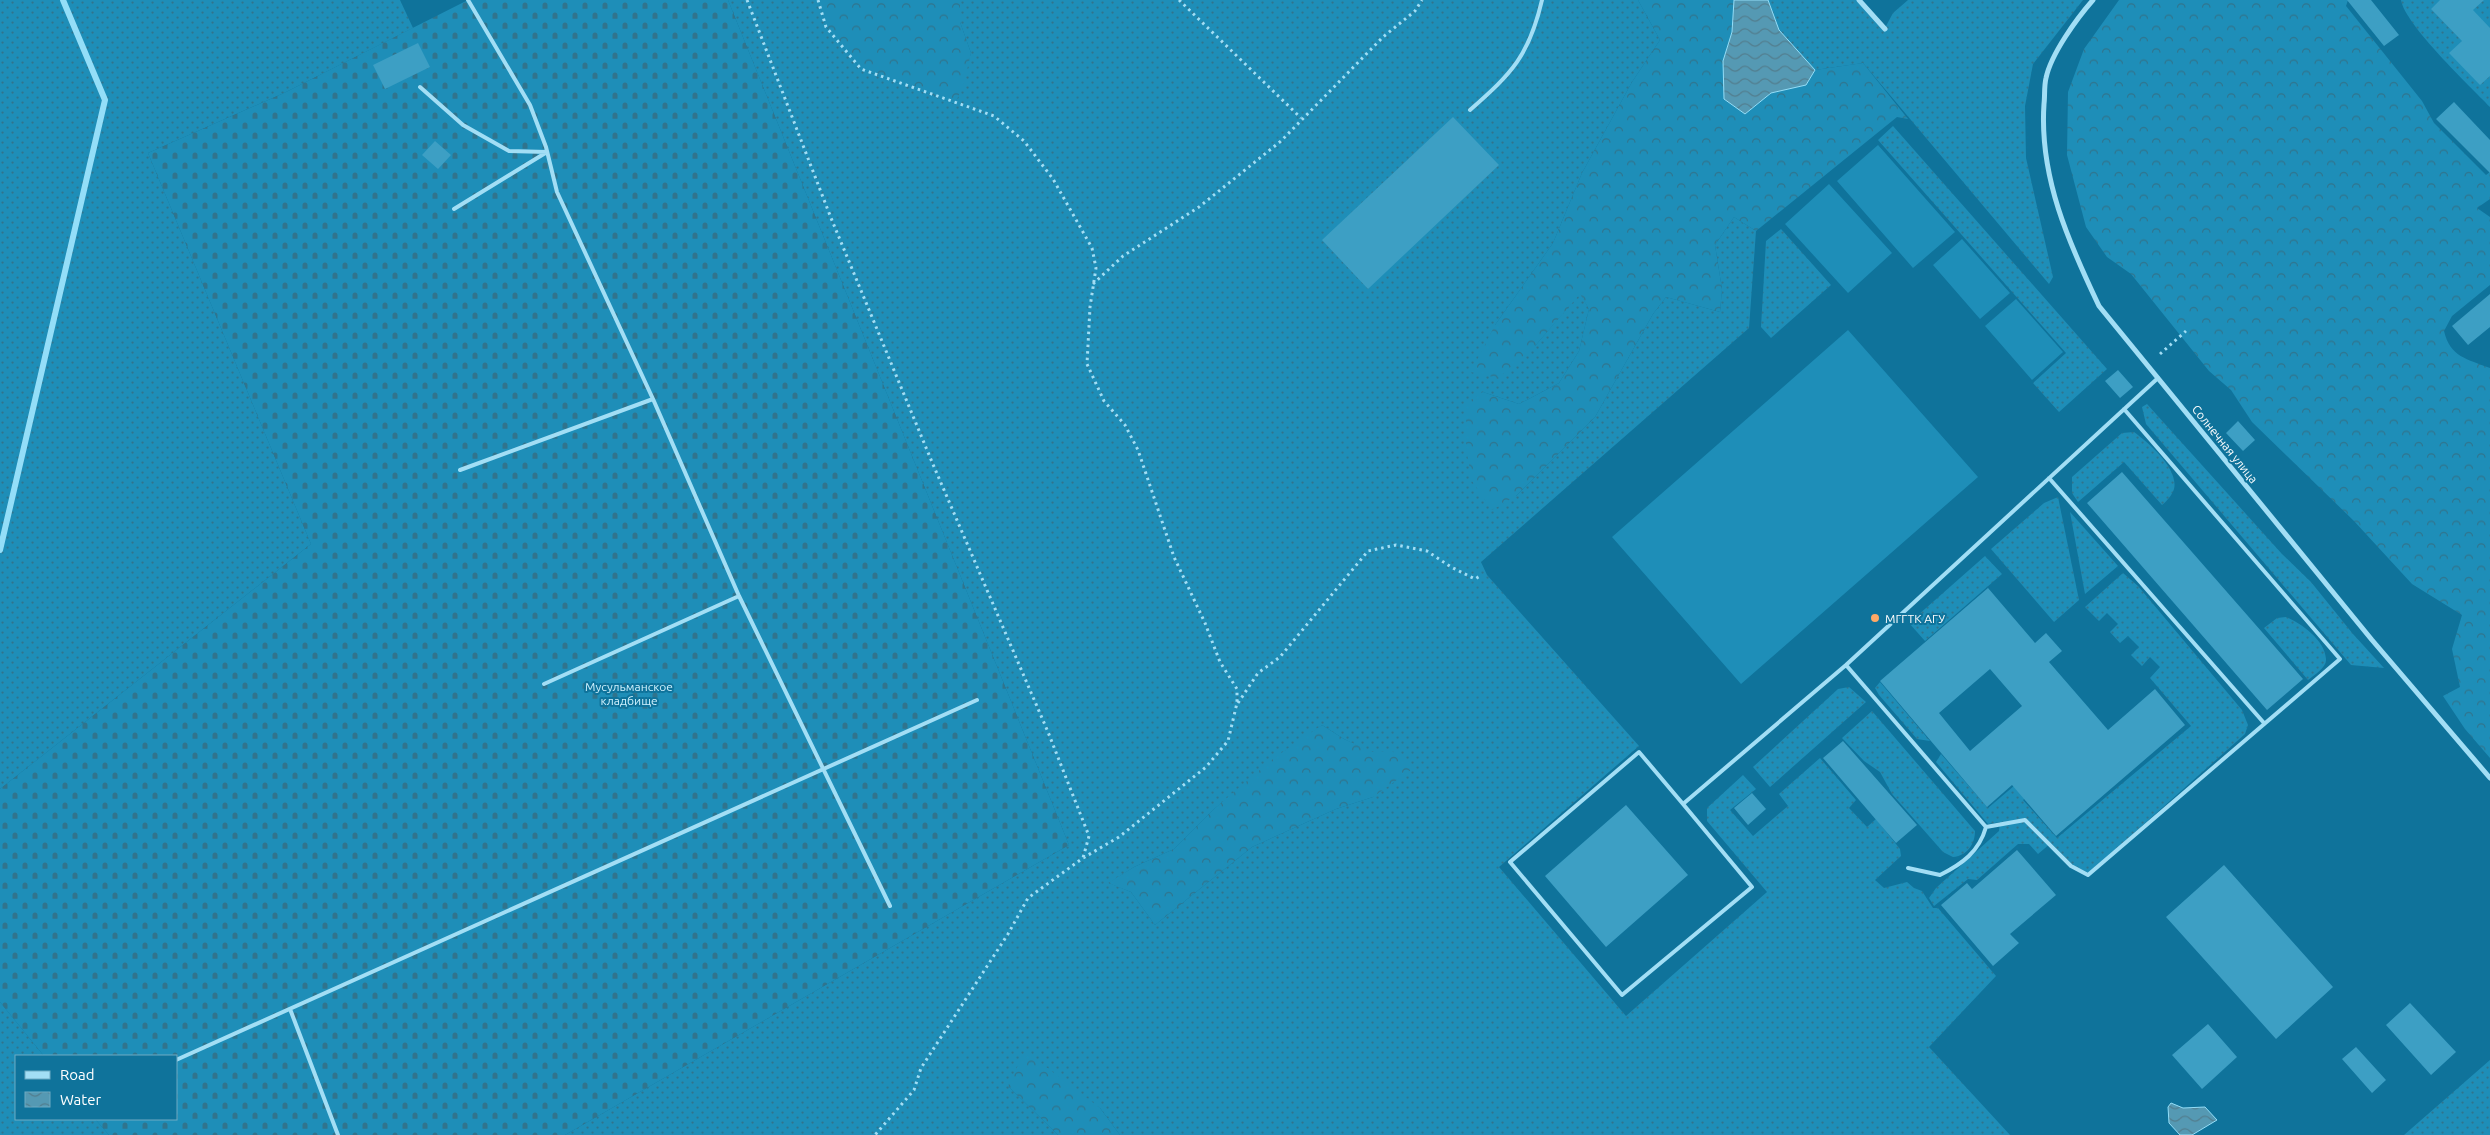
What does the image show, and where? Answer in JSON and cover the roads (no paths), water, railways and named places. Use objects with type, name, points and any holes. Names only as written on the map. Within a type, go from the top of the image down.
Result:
[{"type":"street","points":[[1859,0],[1885,29]]},
{"type":"street","name":"Солнечная улица","points":[[2093,0],[2059,48],[2046,77],[2043,121],[2048,172],[2069,244],[2099,306],[2366,632],[2490,778]]},
{"type":"lane","points":[[468,0],[530,105],[547,152],[557,192],[653,399],[739,596],[890,906]]},
{"type":"lane","points":[[1470,110],[1520,61],[1535,29],[1542,0]]},
{"type":"lane","points":[[420,87],[464,125],[508,151],[547,152]]},
{"type":"lane","points":[[454,209],[547,152]]},
{"type":"lane","points":[[1683,804],[1846,665],[2158,378]]},
{"type":"lane","points":[[460,470],[653,399]]},
{"type":"lane","points":[[1986,827],[2025,820],[2071,866],[2088,875],[2340,659],[2124,408]]},
{"type":"lane","points":[[2049,478],[2264,723]]},
{"type":"lane","points":[[544,684],[739,596]]},
{"type":"lane","points":[[1846,665],[1986,827]]},
{"type":"lane","points":[[178,1059],[977,700]]},
{"type":"lane","points":[[1639,752],[1683,804],[1752,886],[1622,994],[1510,862],[1639,752]]},
{"type":"lane","points":[[1908,868],[1940,875],[1961,864],[1983,840],[1986,827]]},
{"type":"lane","points":[[290,1009],[338,1135]]},
{"type":"water","points":[[1734,0],[1768,0],[1779,30],[1815,70],[1806,85],[1771,93],[1745,114],[1724,99],[1723,61],[1732,32]]},
{"type":"water","points":[[2171,1103],[2183,1108],[2205,1107],[2217,1120],[2192,1135],[2180,1135],[2169,1123],[2168,1107]]},
{"type":"waterway","points":[[0,550],[105,100],[63,0]]},
{"type":"place","name":"МГГТК АГУ","points":[[1875,618]]},
{"type":"park label","name":"Мусульманское кладбище","points":[[629,693]]}]
